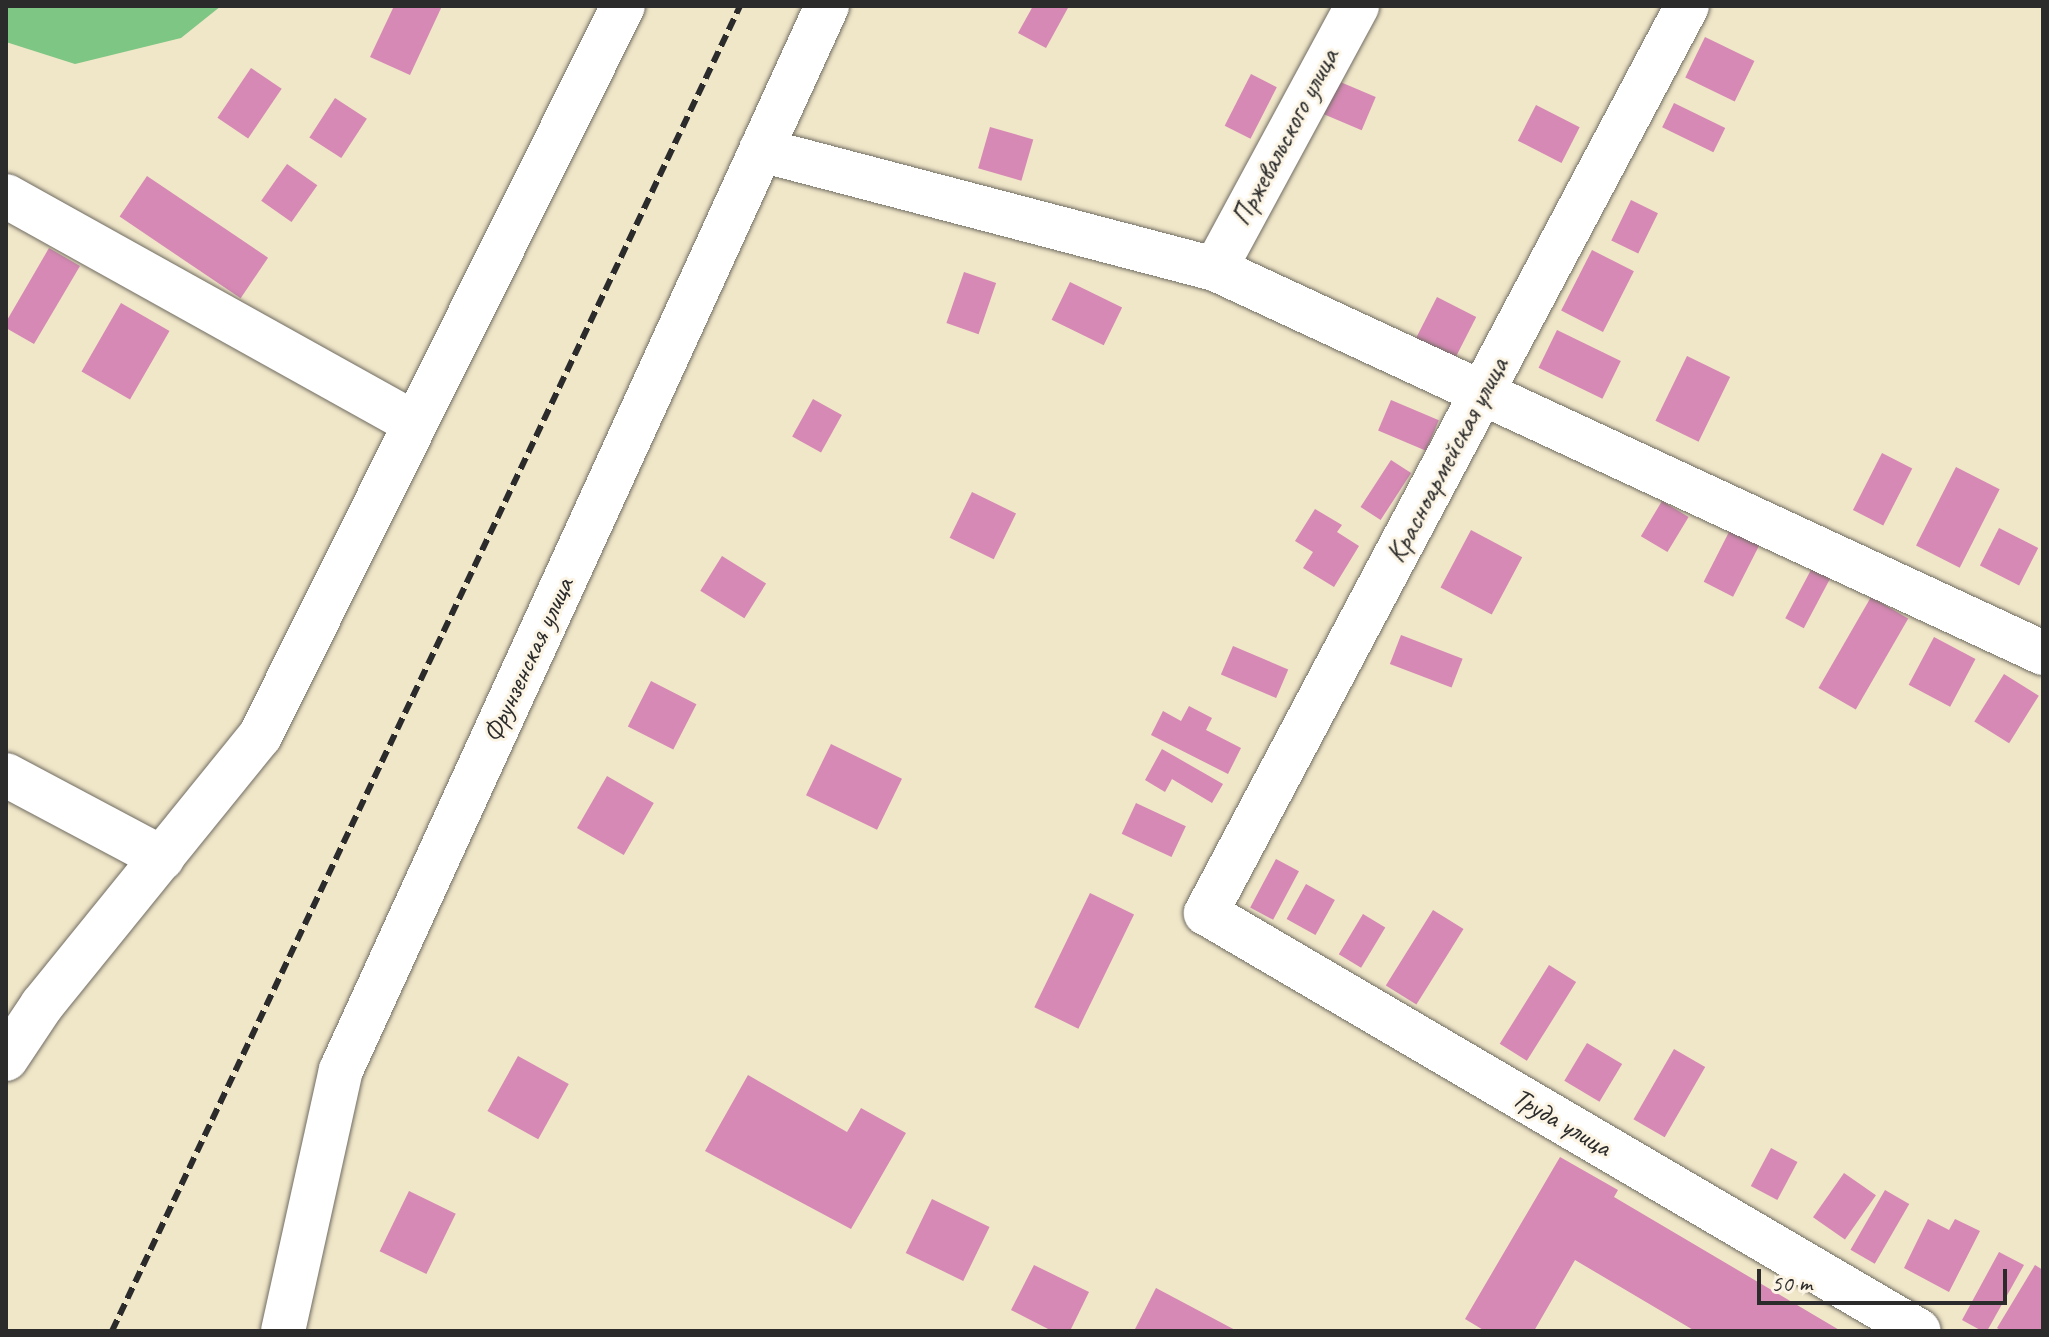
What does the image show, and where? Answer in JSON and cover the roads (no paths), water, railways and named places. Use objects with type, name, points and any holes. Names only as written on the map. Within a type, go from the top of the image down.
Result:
[{"type":"street","points":[[6,1059],[42,1005],[260,736],[623,6]]},
{"type":"street","name":"Фрунзенская улица","points":[[283,1331],[341,1070],[827,6]]},
{"type":"street","name":"Пржевальского улица","points":[[1215,269],[1357,6]]},
{"type":"street","name":"Красноармейская улица","points":[[1206,913],[1687,6]]},
{"type":"street","points":[[761,150],[1215,269],[1481,397],[2043,653]]},
{"type":"street","points":[[6,196],[414,423]]},
{"type":"street","points":[[6,775],[162,858]]},
{"type":"street","name":"Труда улица","points":[[1206,913],[1919,1331]]},
{"type":"railway","points":[[112,1331],[740,6]]}]
